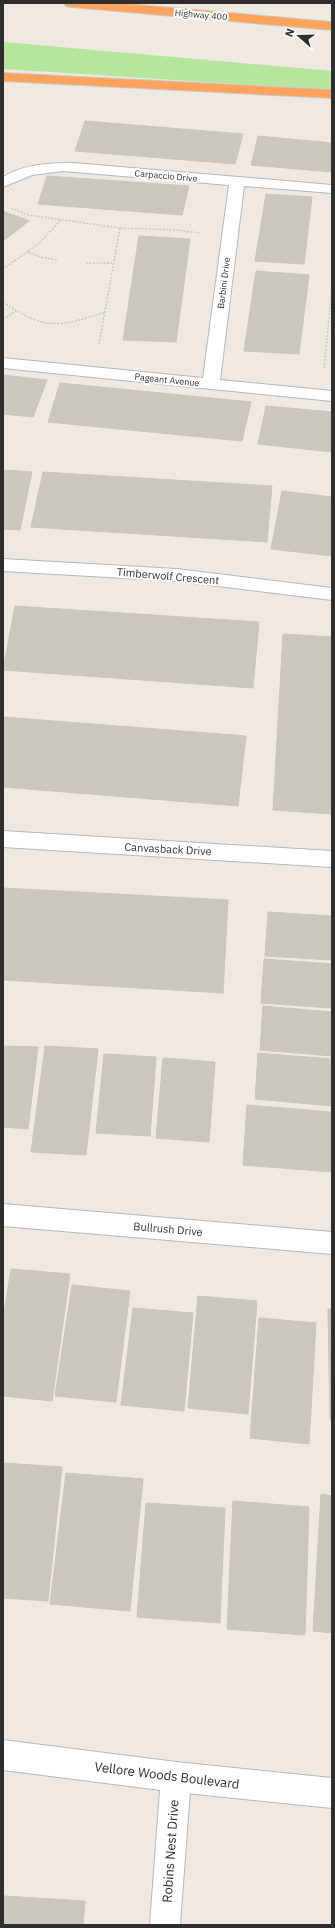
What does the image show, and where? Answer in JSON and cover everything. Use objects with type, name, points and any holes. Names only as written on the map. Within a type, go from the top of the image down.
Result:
[{"type":"highway","name":"Highway 400","points":[[71,3],[332,26]]},
{"type":"highway","points":[[3,77],[332,94]]},
{"type":"street","name":"Carpaccio Drive","points":[[3,183],[15,174],[48,167],[73,167],[332,190]]},
{"type":"street","name":"Barbini Drive","points":[[211,384],[237,182]]},
{"type":"street","name":"Pageant Avenue","points":[[3,363],[327,395]]},
{"type":"street","name":"Timberwolf Crescent","points":[[3,565],[177,575],[332,594]]},
{"type":"street","name":"Canvasback Drive","points":[[3,839],[332,859]]},
{"type":"street","name":"Bullrush Drive","points":[[3,1215],[332,1243]]},
{"type":"street","name":"Vellore Woods Boulevard","points":[[3,1755],[176,1777],[332,1793]]},
{"type":"street","name":"Robins Nest Drive","points":[[165,1925],[176,1777]]},
{"type":"path","points":[[9,207],[28,215],[61,220],[120,228],[176,230],[230,237]]},
{"type":"path","points":[[3,268],[38,244],[61,220]]},
{"type":"path","points":[[99,344],[106,312],[112,263],[120,228]]},
{"type":"path","points":[[27,252],[40,257],[58,260]]},
{"type":"path","points":[[86,263],[112,263]]},
{"type":"path","points":[[327,395],[332,287]]},
{"type":"path","points":[[3,302],[33,321],[58,324],[84,319],[106,312]]},
{"type":"path","points":[[3,319],[16,311]]},
{"type":"green space","points":[[3,42],[332,71],[332,90],[3,69]]},
{"type":"building","points":[[85,121],[243,134],[235,164],[75,151]]},
{"type":"building","points":[[258,136],[332,143],[332,172],[251,165]]},
{"type":"building","points":[[47,176],[189,186],[182,215],[38,204]]},
{"type":"building","points":[[266,194],[312,197],[304,264],[255,261]]},
{"type":"building","points":[[3,211],[29,221],[3,241]]},
{"type":"building","points":[[139,236],[190,239],[176,342],[123,340]]},
{"type":"building","points":[[256,271],[309,275],[299,354],[244,351]]},
{"type":"building","points":[[3,375],[47,380],[33,417],[3,414]]},
{"type":"building","points":[[60,383],[251,402],[242,441],[48,422]]},
{"type":"building","points":[[266,406],[332,412],[332,452],[258,444]]},
{"type":"building","points":[[3,470],[32,472],[20,530],[3,529]]},
{"type":"building","points":[[43,472],[272,486],[267,542],[31,527]]},
{"type":"building","points":[[282,491],[332,497],[332,556],[271,549]]},
{"type":"building","points":[[15,606],[259,622],[253,688],[3,670]]},
{"type":"building","points":[[283,634],[332,637],[332,814],[273,810]]},
{"type":"building","points":[[3,717],[246,736],[238,806],[3,787]]},
{"type":"building","points":[[3,888],[228,900],[223,993],[3,980]]},
{"type":"building","points":[[268,912],[332,916],[332,960],[265,956]]},
{"type":"building","points":[[264,959],[332,964],[332,1008],[261,1003]]},
{"type":"building","points":[[263,1006],[332,1012],[332,1056],[260,1050]]},
{"type":"building","points":[[3,1046],[38,1047],[28,1129],[3,1127]]},
{"type":"building","points":[[45,1046],[98,1049],[86,1155],[31,1152]]},
{"type":"building","points":[[258,1053],[332,1059],[332,1106],[255,1099]]},
{"type":"building","points":[[104,1054],[156,1057],[150,1136],[96,1133]]},
{"type":"building","points":[[163,1058],[215,1062],[209,1142],[156,1138]]},
{"type":"building","points":[[247,1105],[332,1112],[332,1172],[243,1165]]},
{"type":"building","points":[[11,1269],[70,1274],[52,1401],[3,1396],[3,1320]]},
{"type":"building","points":[[72,1285],[130,1291],[116,1402],[55,1396]]},
{"type":"building","points":[[198,1296],[257,1301],[248,1414],[188,1408]]},
{"type":"building","points":[[133,1308],[193,1313],[184,1411],[121,1405]]},
{"type":"building","points":[[328,1309],[332,1309],[332,1420],[330,1420]]},
{"type":"building","points":[[259,1318],[316,1323],[309,1444],[250,1438]]},
{"type":"building","points":[[3,1463],[62,1467],[48,1601],[3,1598]]},
{"type":"building","points":[[66,1473],[143,1479],[130,1611],[50,1604]]},
{"type":"building","points":[[321,1494],[332,1496],[332,1633],[313,1631]]},
{"type":"building","points":[[233,1501],[309,1507],[305,1635],[227,1629]]},
{"type":"building","points":[[146,1503],[225,1508],[220,1623],[137,1617]]},
{"type":"building","points":[[4,1896],[85,1901],[83,1925],[3,1925]]}]
